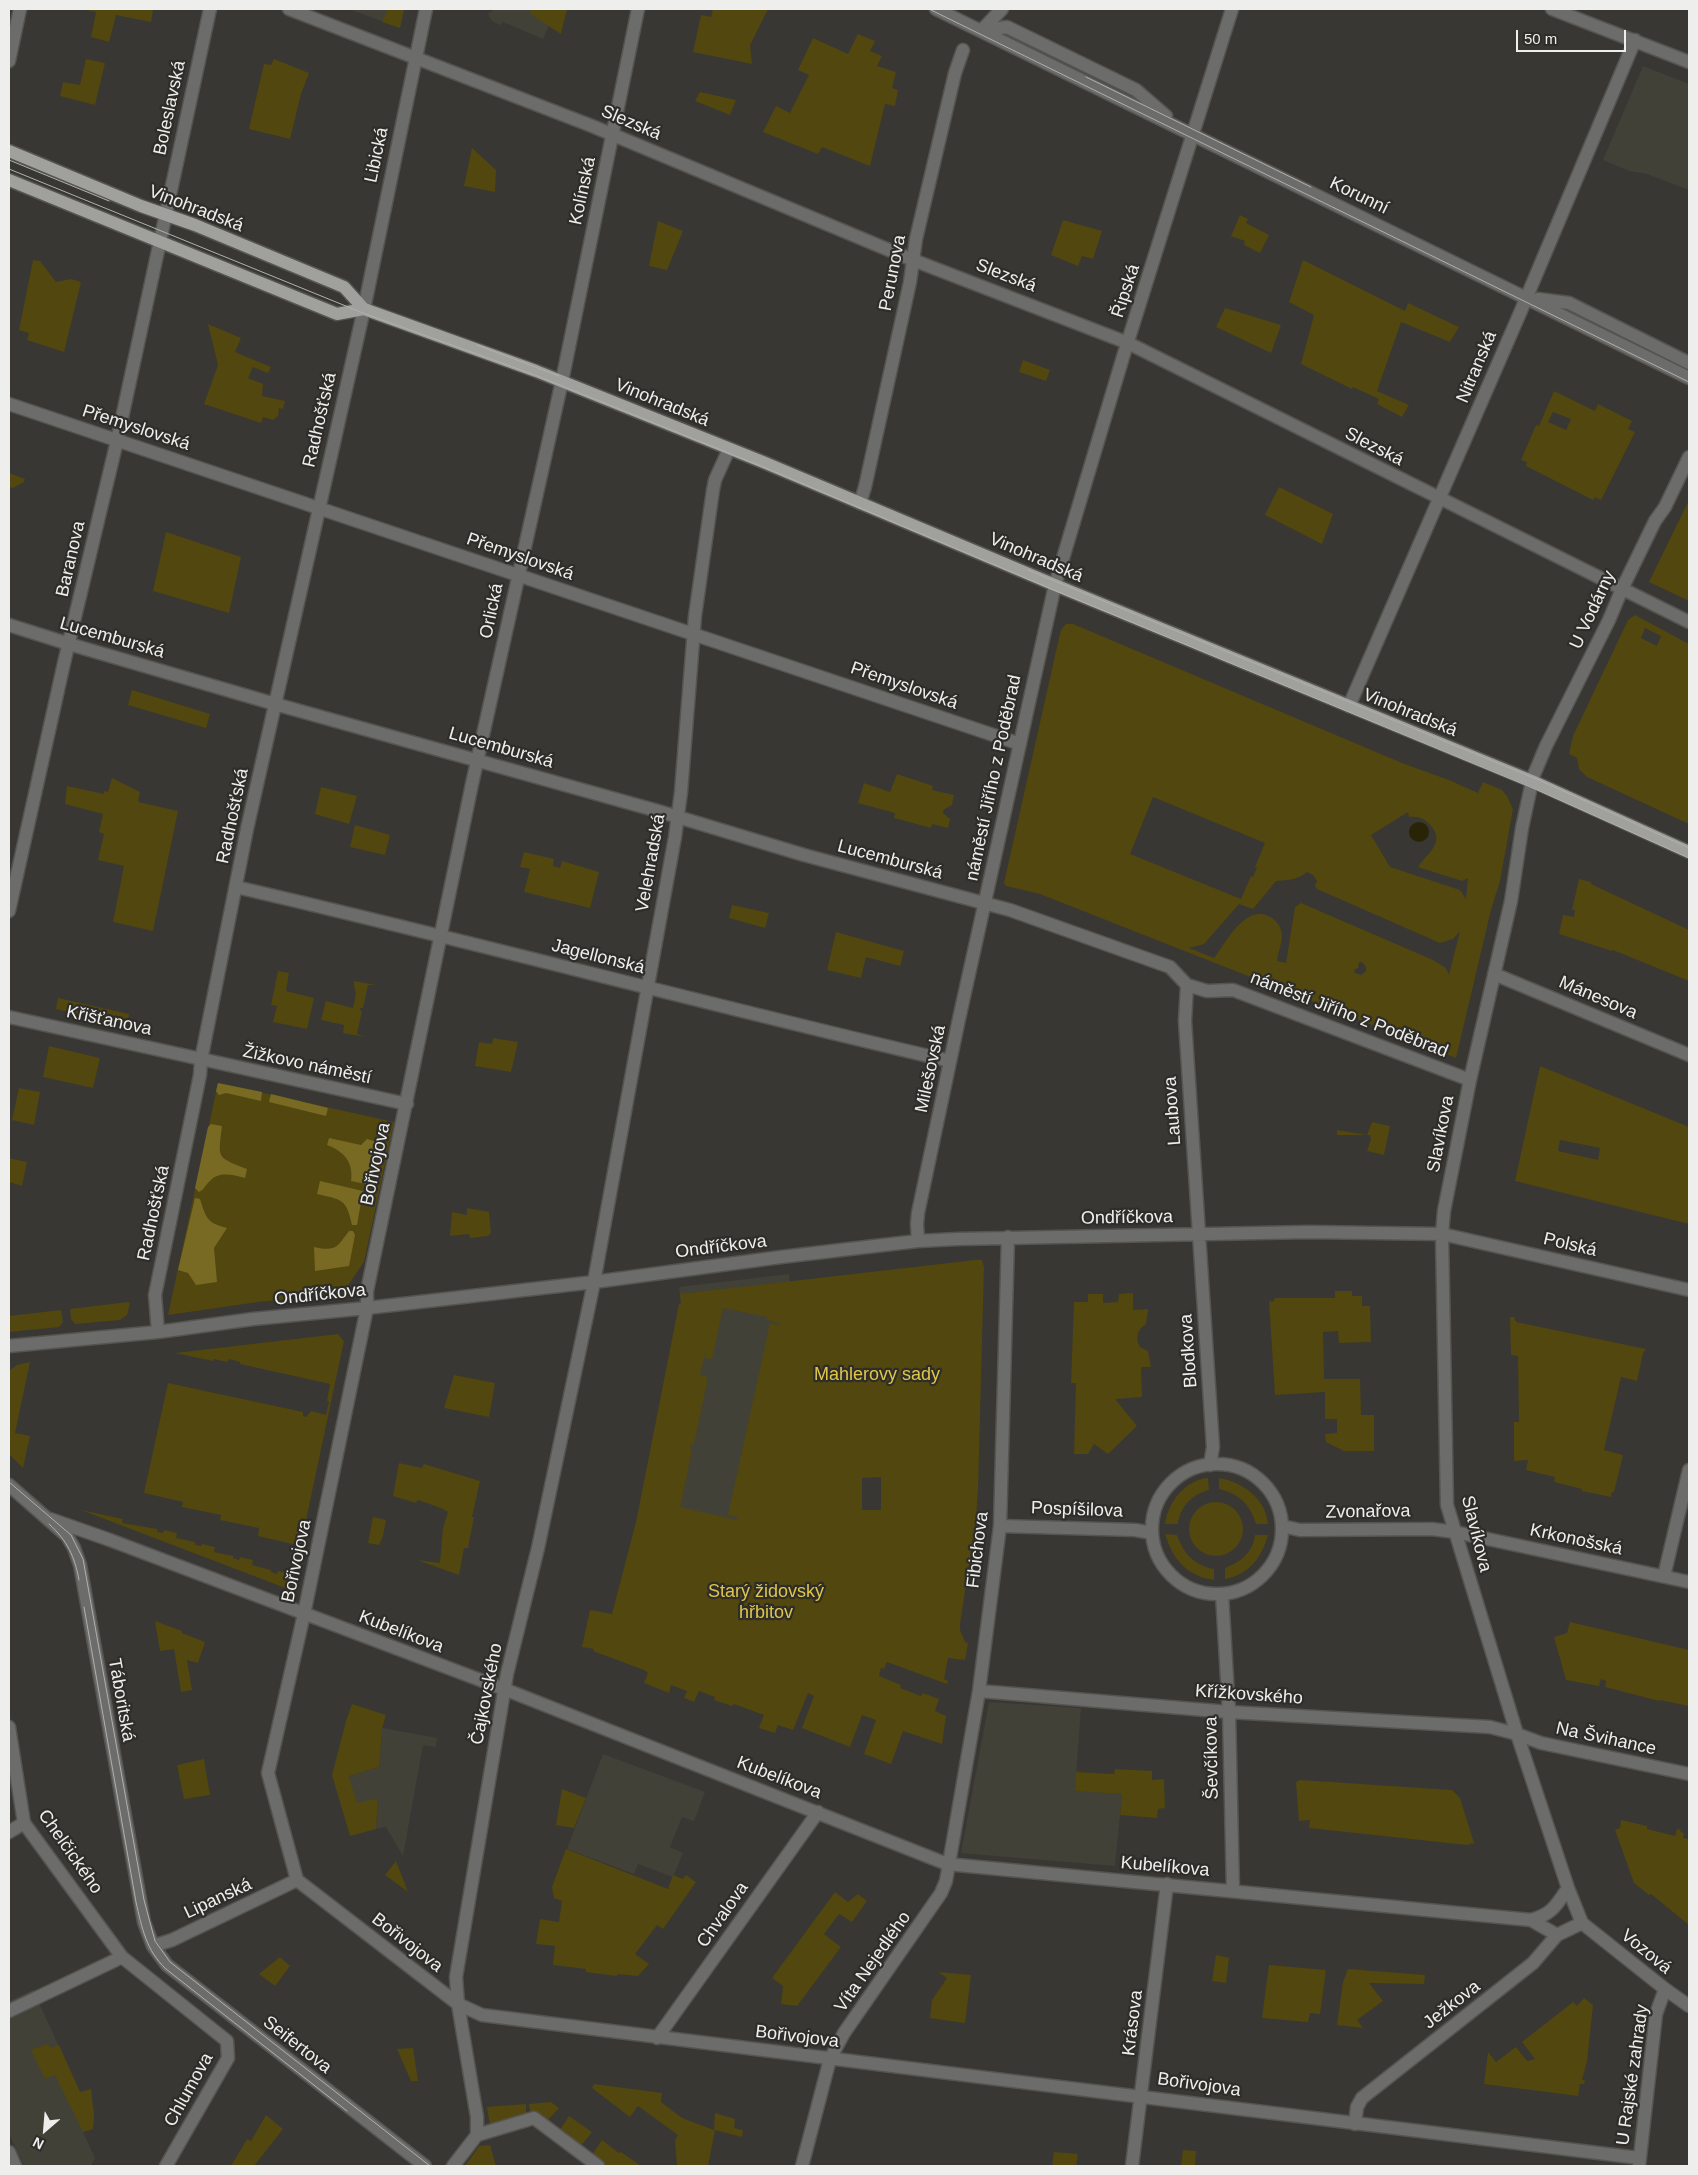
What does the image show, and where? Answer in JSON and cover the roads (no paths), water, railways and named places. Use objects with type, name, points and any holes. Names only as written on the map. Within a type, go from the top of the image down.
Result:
[{"type":"main road","name":"Vinohradská","points":[[9,150],[141,206],[344,287],[364,309],[562,382],[729,449],[1532,781],[1689,852]]},
{"type":"main road","points":[[9,180],[337,314],[364,309]]},
{"type":"street","points":[[9,61],[20,9]]},
{"type":"street","name":"Boleslavská","points":[[165,214],[210,9]]},
{"type":"street","name":"Slezská","points":[[289,9],[613,135],[913,260],[1128,343],[1689,622]]},
{"type":"street","name":"Libická","points":[[364,309],[426,9]]},
{"type":"street","name":"Kolínská","points":[[562,382],[638,9]]},
{"type":"street","name":"Korunní","points":[[936,9],[1689,378]]},
{"type":"street","points":[[981,31],[1002,9]]},
{"type":"street","name":"Řipská","points":[[1055,585],[1232,9]]},
{"type":"street","points":[[1552,9],[1689,62]]},
{"type":"street","name":"Nitranská","points":[[1349,706],[1635,40]]},
{"type":"street","name":"Perunova","points":[[860,503],[910,282],[916,239],[955,73],[963,50]]},
{"type":"street","name":"Baranova","points":[[9,911],[117,441],[165,214]]},
{"type":"street","name":"Korunní","points":[[1526,297],[1569,303],[1689,363]]},
{"type":"street","name":"Radhošťská","points":[[158,1332],[154,1295],[200,1076],[201,1060],[275,704],[364,309]]},
{"type":"street","name":"Orlická","points":[[477,760],[517,574],[523,557],[562,382]]},
{"type":"street","name":"Přemyslovská","points":[[9,404],[1020,744]]},
{"type":"street","name":"Velehradská","points":[[594,1282],[678,817],[693,633],[713,490],[715,480],[729,449]]},
{"type":"street","name":"U Vodárny","points":[[1532,781],[1546,746],[1609,620],[1622,589],[1689,457]]},
{"type":"street","name":"náměstí Jiřího z Poděbrad","points":[[1055,585],[984,904],[1042,921],[1170,967],[1187,985],[1207,991],[1233,990],[1470,1080]]},
{"type":"street","name":"Lucemburská","points":[[9,625],[275,704],[678,817],[804,856],[984,904]]},
{"type":"street","name":"Bořivojova","points":[[477,760],[367,1291],[367,1308],[304,1614],[268,1773],[297,1880],[458,2004],[482,2015],[657,2038],[1141,2095],[1639,2162]]},
{"type":"street","points":[[1470,1080],[1510,902],[1532,781]]},
{"type":"street","name":"Jagellonská","points":[[236,887],[441,935],[646,988],[950,1061]]},
{"type":"street","name":"Milešovská","points":[[918,1241],[918,1213],[984,904]]},
{"type":"street","name":"Mánesova","points":[[1494,974],[1689,1055]]},
{"type":"street","name":"Laubova","points":[[1187,985],[1185,1021],[1199,1235]]},
{"type":"street","name":"Křišťanova","points":[[9,1017],[201,1060]]},
{"type":"street","name":"Žižkovo náměstí","points":[[201,1060],[406,1104]]},
{"type":"street","name":"Slavíkova","points":[[1470,1080],[1444,1211],[1442,1234],[1448,1505],[1517,1734],[1568,1888],[1582,1923]]},
{"type":"street","name":"Ondříčkova","points":[[9,1346],[158,1332],[252,1319],[594,1282],[719,1264],[918,1241],[1008,1237],[1309,1232],[1442,1234]]},
{"type":"street","name":"Polská","points":[[1442,1234],[1689,1290]]},
{"type":"street","name":"Blodkova","points":[[1199,1235],[1213,1447],[1210,1465]]},
{"type":"street","name":"Fibichova","points":[[947,1864],[978,1691],[1000,1526],[1008,1237]]},
{"type":"street","name":"Čajkovského","points":[[477,2135],[477,2117],[458,2004],[456,1977],[504,1689],[538,1548],[594,1282]]},
{"type":"street","points":[[1210,1465],[1232,1466],[1243,1470],[1263,1483],[1277,1503],[1282,1526],[1279,1549],[1269,1569],[1262,1577],[1243,1589],[1222,1594],[1198,1592],[1175,1579],[1159,1558],[1152,1533],[1155,1511],[1167,1488],[1186,1472],[1210,1465]]},
{"type":"street","points":[[1664,1576],[1689,1470]]},
{"type":"street","name":"Táboritská","points":[[9,1485],[50,1519],[67,1536],[80,1565],[144,1922],[153,1946]]},
{"type":"street","name":"Kubelíkova","points":[[50,1519],[504,1689],[947,1864],[1531,1920],[1557,1935]]},
{"type":"street","name":"Pospíšilova","points":[[1000,1526],[1135,1530],[1152,1533]]},
{"type":"street","name":"Zvonařova","points":[[1282,1526],[1300,1530],[1432,1529],[1455,1532]]},
{"type":"street","name":"Krkonošská","points":[[1455,1532],[1689,1582]]},
{"type":"street","name":"Ševčíkova","points":[[1222,1594],[1229,1712],[1233,1891]]},
{"type":"street","name":"Křížkovského","points":[[978,1691],[1229,1712],[1490,1727],[1517,1734]]},
{"type":"street","name":"Chelčického","points":[[9,1727],[24,1823],[122,1957]]},
{"type":"street","name":"Na Švihance","points":[[1517,1734],[1541,1743],[1689,1774]]},
{"type":"street","name":"Chvalova","points":[[657,2038],[818,1812]]},
{"type":"street","points":[[9,1832],[24,1823]]},
{"type":"street","name":"Víta Nejedlého","points":[[802,2166],[830,2059],[844,2033],[942,1893],[947,1864]]},
{"type":"street","name":"Lipanská","points":[[153,1946],[172,1940],[297,1880]]},
{"type":"street","name":"Krásova","points":[[1132,2166],[1167,1884]]},
{"type":"street","points":[[1531,1920],[1542,1917],[1553,1910],[1568,1888]]},
{"type":"street","name":"Ježkova","points":[[1355,2124],[1357,2107],[1362,2098],[1533,1964],[1557,1935],[1582,1923]]},
{"type":"street","name":"Vozová","points":[[1582,1923],[1689,2006]]},
{"type":"street","name":"Seifertova","points":[[153,1946],[167,1965],[425,2166]]},
{"type":"street","points":[[9,2011],[122,1957]]},
{"type":"street","name":"Chlumova","points":[[122,1957],[228,2041],[228,2058],[166,2166]]},
{"type":"street","name":"U Rajské zahrady","points":[[1639,2162],[1656,2014],[1665,1989]]},
{"type":"street","points":[[453,2166],[477,2135],[534,2118],[598,2166]]},
{"type":"street","points":[[9,2152],[15,2166]]},
{"type":"tram line","points":[[929,9],[1689,382]]},
{"type":"tram line","points":[[1086,77],[1311,187]]},
{"type":"tram line","points":[[9,160],[109,201]]},
{"type":"tram line","points":[[9,169],[363,313],[535,375],[761,466],[1054,590],[1535,789],[1689,858]]},
{"type":"tram line","points":[[477,345],[559,376]]},
{"type":"tram line","points":[[1028,570],[1539,780],[1689,848]]},
{"type":"tram line","points":[[9,1482],[71,1535],[83,1559],[144,1900],[155,1941],[170,1962],[430,2166]]},
{"type":"tram line","points":[[49,1524],[61,1536],[69,1549],[79,1580]]},
{"type":"tram line","points":[[84,1607],[136,1902],[149,1946],[166,1969],[347,2111]]},
{"type":"park label","name":"Mahlerovy sady","points":[[877,1375]]},
{"type":"park label","name":"Starý židovský hřbitov","points":[[766,1602]]}]
